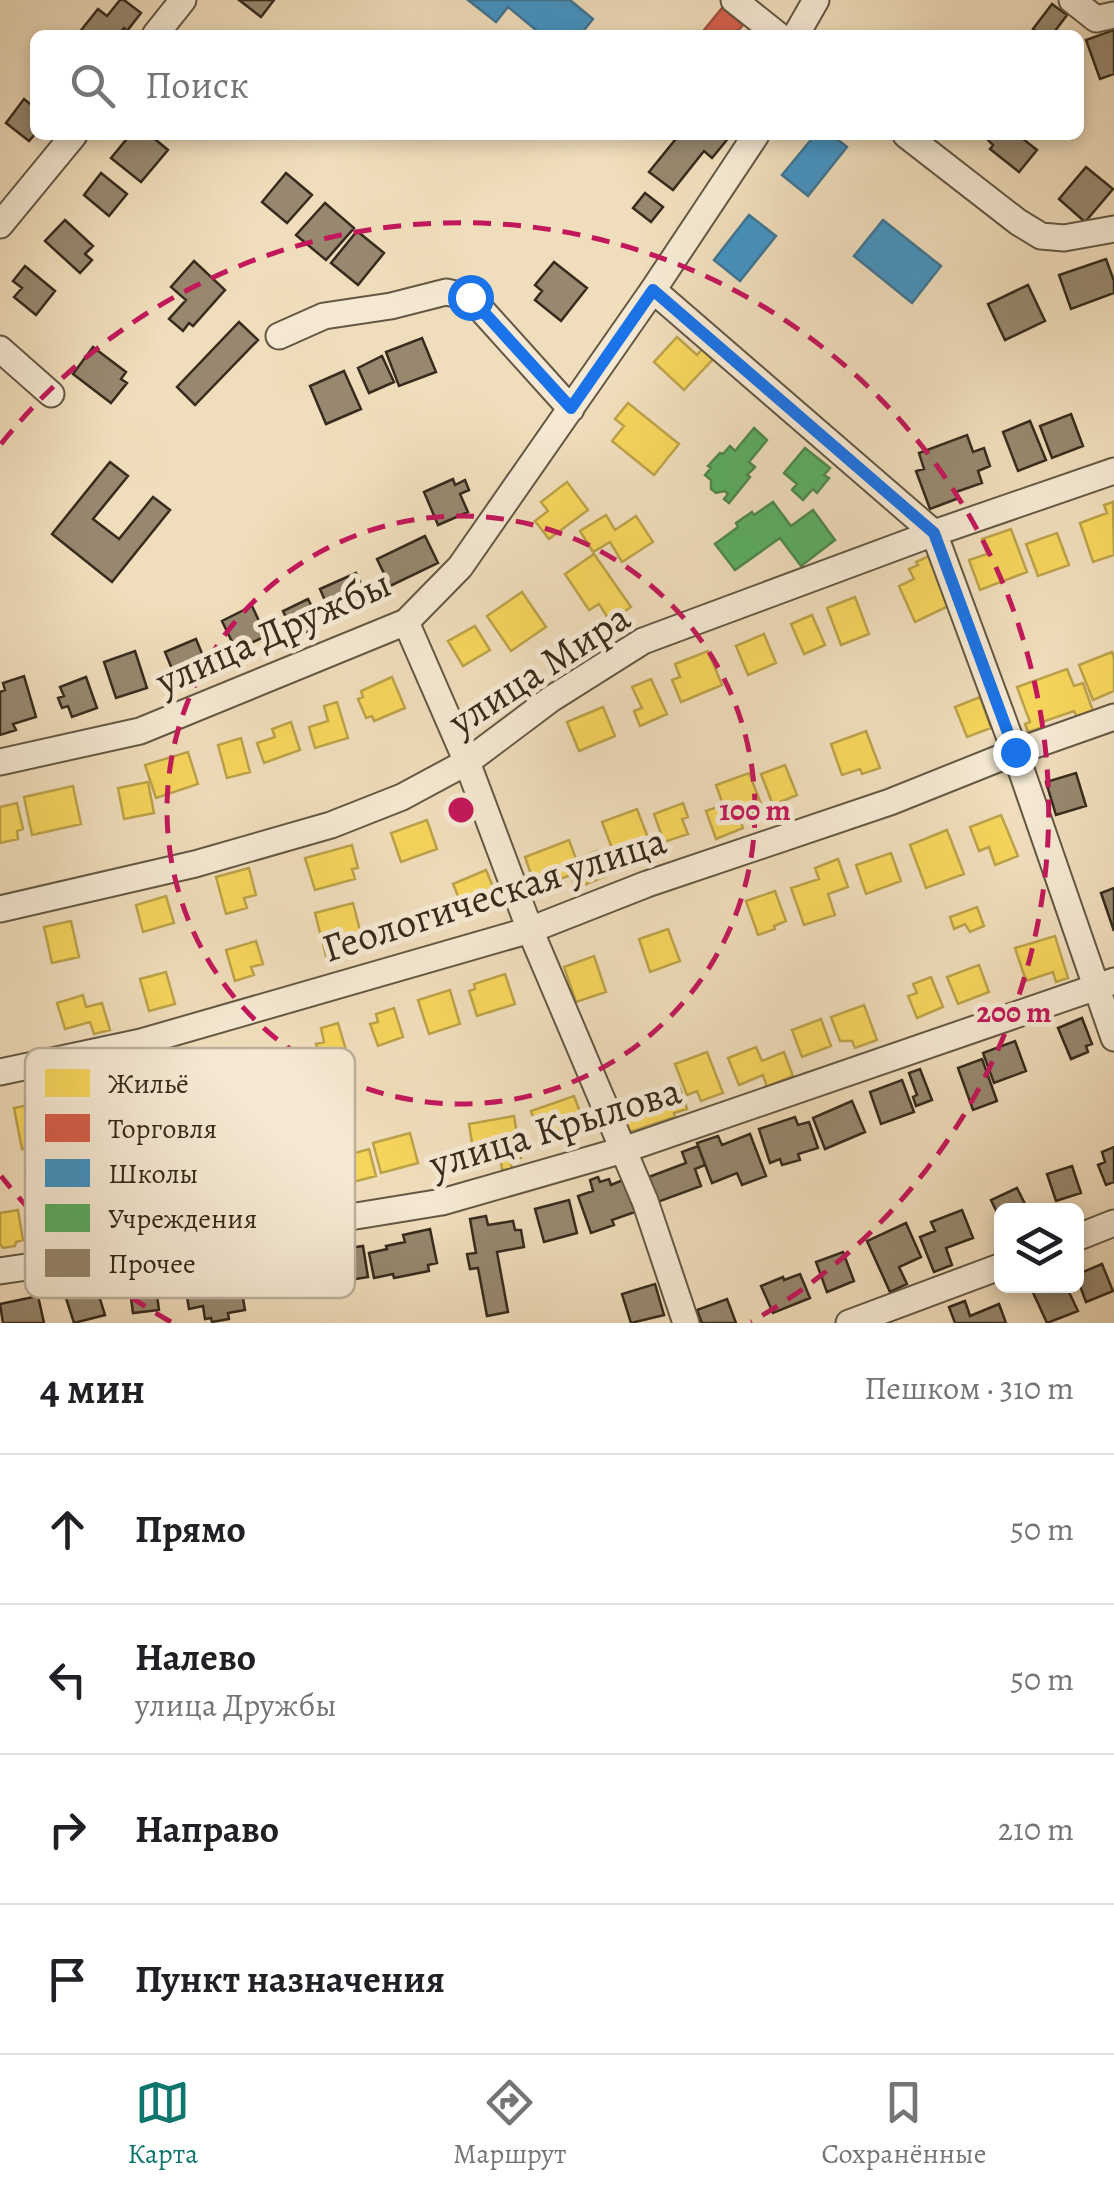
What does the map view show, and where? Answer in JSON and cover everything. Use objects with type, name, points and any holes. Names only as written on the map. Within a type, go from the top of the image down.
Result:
[{"type":"street","points":[[159,30],[183,0]]},
{"type":"street","points":[[734,0],[772,30]]},
{"type":"street","points":[[799,30],[816,0]]},
{"type":"street","points":[[1072,0],[1096,19],[1114,15]]},
{"type":"street","points":[[0,226],[70,140]]},
{"type":"street","name":"улица Дружбы","points":[[0,762],[140,731],[406,622],[460,567],[753,140]]},
{"type":"street","points":[[912,140],[1041,236],[1064,238],[1114,230]]},
{"type":"street","points":[[653,290],[934,533],[1106,984],[1114,1038]]},
{"type":"street","points":[[280,336],[324,316],[391,306],[446,292],[470,297],[571,408]]},
{"type":"street","points":[[0,349],[51,394]]},
{"type":"street","name":"улица Мира","points":[[0,909],[195,864],[331,825],[402,798],[467,762],[551,698],[643,641],[1114,471]]},
{"type":"street","points":[[406,622],[645,1201],[686,1323]]},
{"type":"street","name":"Геологическая улица","points":[[114,1048],[530,930],[647,884],[890,802],[1114,717]]},
{"type":"street","name":"улица Крылова","points":[[355,1216],[442,1202],[623,1150],[1106,984]]},
{"type":"street","name":"Геологическая улица","points":[[0,1072],[25,1067]]},
{"type":"street","points":[[1084,1235],[1114,1224]]},
{"type":"street","name":"улица Крылова","points":[[0,1271],[25,1267]]},
{"type":"street","points":[[849,1323],[994,1269]]},
{"type":"building: Жильё","points":[[677,337],[697,355],[704,347],[715,357],[684,390],[654,362]]},
{"type":"building: Жильё","points":[[628,403],[679,444],[654,475],[612,441],[624,426],[615,419]]},
{"type":"building: Жильё","points":[[567,482],[588,510],[549,539],[535,521],[548,511],[541,502]]},
{"type":"building: Жильё","points":[[1113,502],[1114,555],[1093,562],[1080,523],[1107,513],[1104,505]]},
{"type":"building: Жильё","points":[[606,515],[615,530],[636,516],[653,542],[622,562],[610,542],[593,552],[580,531]]},
{"type":"building: Жильё","points":[[1011,529],[1027,572],[980,590],[969,560],[987,554],[982,539]]},
{"type":"building: Жильё","points":[[1057,533],[1069,565],[1038,576],[1026,544]]},
{"type":"building: Жильё","points":[[594,554],[631,607],[610,621],[599,604],[589,610],[565,574]]},
{"type":"building: Жильё","points":[[933,554],[955,603],[915,622],[899,586],[914,579],[909,569],[918,565],[916,562]]},
{"type":"building: Жильё","points":[[522,592],[546,627],[511,651],[487,616]]},
{"type":"building: Жильё","points":[[855,597],[869,634],[841,645],[827,608]]},
{"type":"building: Жильё","points":[[812,615],[825,645],[804,654],[791,624]]},
{"type":"building: Жильё","points":[[475,626],[490,650],[463,666],[448,641]]},
{"type":"building: Жильё","points":[[764,634],[776,663],[748,675],[736,646]]},
{"type":"building: Жильё","points":[[708,651],[722,685],[681,702],[672,680],[680,677],[675,664]]},
{"type":"building: Жильё","points":[[1112,652],[1114,691],[1093,700],[1079,665]]},
{"type":"building: Жильё","points":[[1067,669],[1074,686],[1083,683],[1093,711],[1077,717],[1074,711],[1042,722],[1043,727],[1028,732],[1025,724],[1030,722],[1017,687]]},
{"type":"building: Жильё","points":[[392,677],[405,708],[374,721],[372,716],[366,718],[358,699],[363,697],[361,691]]},
{"type":"building: Жильё","points":[[651,679],[667,714],[640,726],[634,711],[642,708],[632,687]]},
{"type":"building: Жильё","points":[[980,697],[991,728],[967,737],[955,707]]},
{"type":"building: Жильё","points":[[337,702],[348,738],[315,748],[309,727],[328,721],[324,706]]},
{"type":"building: Жильё","points":[[603,707],[615,736],[579,751],[567,722]]},
{"type":"building: Жильё","points":[[291,722],[300,750],[264,763],[257,743],[275,737],[272,729]]},
{"type":"building: Жильё","points":[[866,731],[880,768],[842,775],[831,744]]},
{"type":"building: Жильё","points":[[241,738],[250,772],[227,778],[218,745]]},
{"type":"building: Жильё","points":[[188,752],[198,784],[156,798],[145,765]]},
{"type":"building: Жильё","points":[[785,765],[797,795],[773,805],[761,774]]},
{"type":"building: Жильё","points":[[749,773],[763,809],[739,818],[743,828],[716,839],[706,811],[723,805],[716,785]]},
{"type":"building: Жильё","points":[[148,782],[154,813],[124,819],[118,788]]},
{"type":"building: Жильё","points":[[73,786],[81,824],[32,835],[24,797]]},
{"type":"building: Жильё","points":[[17,803],[23,829],[17,831],[18,839],[0,843],[0,807]]},
{"type":"building: Жильё","points":[[683,803],[688,817],[682,819],[688,834],[664,842],[654,814]]},
{"type":"building: Жильё","points":[[637,809],[650,843],[640,847],[642,851],[637,856],[618,864],[602,822]]},
{"type":"building: Жильё","points":[[1001,815],[1018,856],[995,865],[989,847],[979,851],[970,827]]},
{"type":"building: Жильё","points":[[427,820],[437,849],[401,862],[391,833]]},
{"type":"building: Жильё","points":[[947,830],[964,874],[926,888],[910,845]]},
{"type":"building: Жильё","points":[[569,840],[576,859],[597,851],[606,876],[576,888],[571,875],[551,882],[548,875],[533,880],[525,857]]},
{"type":"building: Жильё","points":[[352,845],[358,868],[352,869],[355,879],[315,890],[305,858]]},
{"type":"building: Жильё","points":[[891,853],[901,881],[866,894],[856,865]]},
{"type":"building: Жильё","points":[[838,859],[848,887],[828,894],[835,915],[804,925],[791,888],[819,879],[815,868]]},
{"type":"building: Жильё","points":[[249,868],[256,895],[244,898],[247,908],[226,914],[216,877]]},
{"type":"building: Жильё","points":[[486,870],[499,901],[466,915],[453,884]]},
{"type":"building: Жильё","points":[[775,891],[786,921],[758,935],[746,901]]},
{"type":"building: Жильё","points":[[166,896],[174,923],[143,932],[136,905]]},
{"type":"building: Жильё","points":[[353,903],[365,950],[327,960],[315,913]]},
{"type":"building: Жильё","points":[[977,907],[984,926],[970,932],[965,924],[954,929],[950,917]]},
{"type":"building: Жильё","points":[[71,921],[79,957],[52,963],[44,927]]},
{"type":"building: Жильё","points":[[668,929],[680,961],[650,972],[639,939]]},
{"type":"building: Жильё","points":[[1055,936],[1068,978],[1056,982],[1053,972],[1026,981],[1015,948]]},
{"type":"building: Жильё","points":[[256,941],[263,964],[251,967],[254,975],[235,981],[226,950]]},
{"type":"building: Жильё","points":[[594,956],[606,992],[576,1002],[564,967]]},
{"type":"building: Жильё","points":[[979,965],[989,992],[958,1004],[947,977]]},
{"type":"building: Жильё","points":[[166,972],[175,1004],[149,1011],[140,979]]},
{"type":"building: Жильё","points":[[505,974],[515,1004],[477,1016],[469,991],[475,989],[474,984]]},
{"type":"building: Жильё","points":[[931,977],[943,1007],[917,1018],[908,996],[917,993],[913,984]]},
{"type":"building: Жильё","points":[[450,990],[460,1024],[429,1034],[418,1000]]},
{"type":"building: Жильё","points":[[83,995],[86,1007],[102,1003],[110,1030],[94,1034],[90,1022],[65,1029],[57,1003]]},
{"type":"building: Жильё","points":[[864,1005],[877,1040],[855,1048],[852,1041],[840,1041],[831,1017]]},
{"type":"building: Жильё","points":[[394,1008],[403,1037],[378,1046],[370,1024],[378,1022],[376,1014]]},
{"type":"building: Жильё","points":[[821,1019],[831,1046],[802,1057],[792,1030]]},
{"type":"building: Жильё","points":[[338,1023],[345,1048],[317,1048],[316,1044],[324,1042],[321,1028]]},
{"type":"building: Жильё","points":[[756,1047],[762,1061],[784,1052],[793,1076],[767,1087],[763,1075],[739,1085],[728,1058]]},
{"type":"building: Жильё","points":[[707,1052],[723,1093],[701,1101],[697,1091],[687,1095],[675,1064]]},
{"type":"building: Жильё","points":[[664,1089],[669,1094],[680,1089],[687,1109],[630,1132],[625,1122],[610,1110]]},
{"type":"building: Жильё","points":[[574,1096],[586,1128],[542,1144],[531,1111]]},
{"type":"building: Жильё","points":[[25,1106],[25,1148],[22,1149],[14,1108]]},
{"type":"building: Жильё","points":[[514,1116],[521,1158],[510,1160],[512,1169],[502,1170],[501,1162],[484,1164],[483,1155],[474,1156],[469,1124]]},
{"type":"building: Жильё","points":[[410,1133],[418,1163],[381,1173],[373,1143]]},
{"type":"building: Жильё","points":[[369,1149],[376,1176],[355,1181],[355,1153]]},
{"type":"building: Жильё","points":[[18,1210],[23,1240],[3,1248],[0,1213]]},
{"type":"building: Торговля","points":[[722,8],[743,25],[738,30],[704,30]]},
{"type":"building: Школы","points":[[468,0],[570,0],[593,19],[584,30],[536,30],[508,7],[496,22]]},
{"type":"building: Школы","points":[[811,140],[838,140],[847,147],[808,196],[782,175]]},
{"type":"building: Школы","points":[[749,215],[776,236],[740,281],[714,260]]},
{"type":"building: Школы","points":[[883,220],[941,266],[912,303],[854,256]]},
{"type":"building: Учреждения","points":[[754,428],[767,440],[749,462],[755,467],[747,475],[750,477],[729,503],[724,499],[728,494],[725,491],[716,493],[711,489],[711,480],[705,475],[711,468],[708,466],[730,446],[735,451]]},
{"type":"building: Учреждения","points":[[805,448],[830,468],[824,475],[829,478],[817,493],[813,489],[803,500],[792,490],[797,484],[784,473]]},
{"type":"building: Учреждения","points":[[773,502],[791,526],[813,510],[835,540],[801,566],[780,538],[735,570],[715,544],[738,527],[736,523]]},
{"type":"building: Прочее","points":[[120,0],[141,13],[128,30],[81,30],[98,9],[107,16]]},
{"type":"building: Прочее","points":[[239,0],[274,0],[261,17]]},
{"type":"building: Прочее","points":[[1052,4],[1067,15],[1056,30],[1033,29]]},
{"type":"building: Прочее","points":[[1114,30],[1114,74],[1100,79],[1086,40]]},
{"type":"building: Прочее","points":[[24,99],[30,104],[29,141],[6,123]]},
{"type":"building: Прочее","points":[[126,140],[156,140],[168,150],[141,182],[111,158]]},
{"type":"building: Прочее","points":[[675,140],[727,140],[712,158],[704,151],[673,190],[649,172]]},
{"type":"building: Прочее","points":[[988,140],[1024,140],[1037,150],[1019,172],[990,149],[993,145]]},
{"type":"building: Прочее","points":[[1086,167],[1113,189],[1085,222],[1059,199]]},
{"type":"building: Прочее","points":[[101,173],[127,194],[109,216],[84,195]]},
{"type":"building: Прочее","points":[[286,173],[312,195],[287,223],[262,202]]},
{"type":"building: Прочее","points":[[645,193],[663,207],[651,222],[633,208]]},
{"type":"building: Прочее","points":[[325,203],[354,228],[326,260],[296,235]]},
{"type":"building: Прочее","points":[[65,220],[93,246],[85,254],[92,260],[80,273],[45,241]]},
{"type":"building: Прочее","points":[[357,231],[384,253],[358,285],[331,263]]},
{"type":"building: Прочее","points":[[1106,259],[1114,293],[1071,309],[1059,275]]},
{"type":"building: Прочее","points":[[194,261],[225,290],[193,326],[189,323],[183,331],[169,319],[186,300],[171,287]]},
{"type":"building: Прочее","points":[[554,262],[587,288],[561,321],[535,300],[542,291],[535,285]]},
{"type":"building: Прочее","points":[[25,266],[55,291],[36,315],[14,297],[22,288],[13,281]]},
{"type":"building: Прочее","points":[[1028,285],[1045,321],[1005,340],[988,304]]},
{"type":"building: Прочее","points":[[239,322],[258,340],[195,405],[177,387]]},
{"type":"building: Прочее","points":[[422,338],[436,372],[399,386],[386,352]]},
{"type":"building: Прочее","points":[[93,347],[126,372],[121,379],[127,383],[111,403],[73,374]]},
{"type":"building: Прочее","points":[[382,356],[394,382],[369,393],[358,368]]},
{"type":"building: Прочее","points":[[344,371],[361,409],[326,424],[310,386]]},
{"type":"building: Прочее","points":[[1071,414],[1083,446],[1052,458],[1040,426]]},
{"type":"building: Прочее","points":[[1030,421],[1046,460],[1018,471],[1003,432]]},
{"type":"building: Прочее","points":[[967,435],[973,452],[984,448],[990,466],[978,471],[982,483],[956,492],[959,498],[930,509],[916,471],[924,469],[919,453]]},
{"type":"building: Прочее","points":[[110,462],[128,476],[93,519],[119,539],[153,497],[170,510],[112,582],[52,534]]},
{"type":"building: Прочее","points":[[453,479],[455,485],[465,480],[469,490],[460,494],[468,512],[438,525],[424,492]]},
{"type":"building: Прочее","points":[[425,536],[438,563],[390,586],[377,559]]},
{"type":"building: Прочее","points":[[356,573],[370,603],[333,619],[320,589]]},
{"type":"building: Прочее","points":[[308,599],[321,625],[295,637],[283,611]]},
{"type":"building: Прочее","points":[[252,606],[266,636],[236,650],[222,621]]},
{"type":"building: Прочее","points":[[196,639],[210,673],[179,686],[165,652]]},
{"type":"building: Прочее","points":[[135,651],[147,688],[116,698],[104,662]]},
{"type":"building: Прочее","points":[[24,676],[36,717],[13,724],[16,730],[0,735],[3,683]]},
{"type":"building: Прочее","points":[[86,677],[97,708],[72,717],[68,706],[62,708],[58,698],[64,696],[60,687]]},
{"type":"building: Прочее","points":[[1076,773],[1086,806],[1056,815],[1046,782]]},
{"type":"building: Прочее","points":[[1114,888],[1114,931],[1101,893]]},
{"type":"building: Прочее","points":[[1082,1018],[1092,1044],[1086,1046],[1088,1052],[1071,1059],[1058,1028]]},
{"type":"building: Прочее","points":[[1015,1041],[1026,1071],[994,1083],[983,1053]]},
{"type":"building: Прочее","points":[[982,1059],[997,1101],[973,1110],[958,1068]]},
{"type":"building: Прочее","points":[[920,1069],[932,1100],[916,1106],[913,1097],[917,1095],[909,1073]]},
{"type":"building: Прочее","points":[[902,1080],[914,1112],[881,1124],[870,1092]]},
{"type":"building: Прочее","points":[[852,1101],[865,1132],[825,1149],[813,1118]]},
{"type":"building: Прочее","points":[[795,1117],[798,1125],[809,1122],[818,1148],[798,1154],[800,1160],[782,1165],[780,1159],[770,1163],[759,1129]]},
{"type":"building: Прочее","points":[[750,1134],[766,1176],[742,1185],[737,1173],[712,1183],[697,1143],[718,1136],[722,1145]]},
{"type":"building: Прочее","points":[[698,1146],[705,1165],[695,1169],[701,1186],[655,1203],[646,1178],[686,1163],[682,1152]]},
{"type":"building: Прочее","points":[[1114,1147],[1114,1182],[1106,1185],[1098,1165],[1105,1162],[1102,1152]]},
{"type":"building: Прочее","points":[[1072,1166],[1081,1193],[1056,1201],[1047,1174]]},
{"type":"building: Прочее","points":[[598,1177],[600,1182],[609,1179],[611,1185],[623,1180],[635,1212],[591,1233],[578,1196],[593,1191],[590,1180]]},
{"type":"building: Прочее","points":[[1017,1188],[1024,1203],[994,1203],[994,1206],[991,1200]]},
{"type":"building: Прочее","points":[[569,1200],[577,1233],[544,1242],[535,1209]]},
{"type":"building: Прочее","points":[[962,1210],[973,1238],[946,1248],[952,1265],[934,1272],[920,1237],[935,1231],[931,1222]]},
{"type":"building: Прочее","points":[[486,1216],[488,1225],[513,1221],[515,1230],[521,1230],[524,1247],[497,1252],[508,1312],[487,1316],[478,1268],[470,1269],[467,1254],[476,1253],[470,1219]]},
{"type":"building: Прочее","points":[[906,1223],[921,1257],[899,1267],[907,1284],[890,1292],[867,1241]]},
{"type":"building: Прочее","points":[[430,1229],[437,1263],[428,1265],[429,1271],[374,1278],[369,1253],[405,1242],[403,1235]]},
{"type":"building: Прочее","points":[[363,1246],[368,1277],[355,1279],[355,1247]]},
{"type":"building: Прочее","points":[[843,1252],[854,1281],[827,1292],[816,1262]]},
{"type":"building: Прочее","points":[[1102,1264],[1113,1291],[1086,1302],[1084,1272]]},
{"type":"building: Прочее","points":[[800,1274],[810,1298],[773,1313],[761,1286]]},
{"type":"building: Прочее","points":[[655,1284],[664,1315],[631,1323],[622,1294]]},
{"type":"building: Прочее","points":[[1033,1293],[1069,1293],[1078,1311],[1047,1323]]},
{"type":"building: Прочее","points":[[38,1298],[44,1323],[3,1323],[0,1304]]},
{"type":"building: Прочее","points":[[66,1298],[100,1298],[105,1315],[74,1323]]},
{"type":"building: Прочее","points":[[131,1298],[157,1298],[159,1310],[133,1313]]},
{"type":"building: Прочее","points":[[187,1298],[243,1298],[245,1310],[212,1322],[211,1318],[205,1319],[203,1306],[189,1309]]},
{"type":"building: Прочее","points":[[727,1299],[736,1323],[702,1323],[697,1310]]},
{"type":"building: Прочее","points":[[965,1301],[970,1316],[999,1304],[1006,1323],[955,1323],[949,1307]]},
{"type":"route","points":[[470,297],[571,408],[653,290],[934,533],[1015,752]]}]
